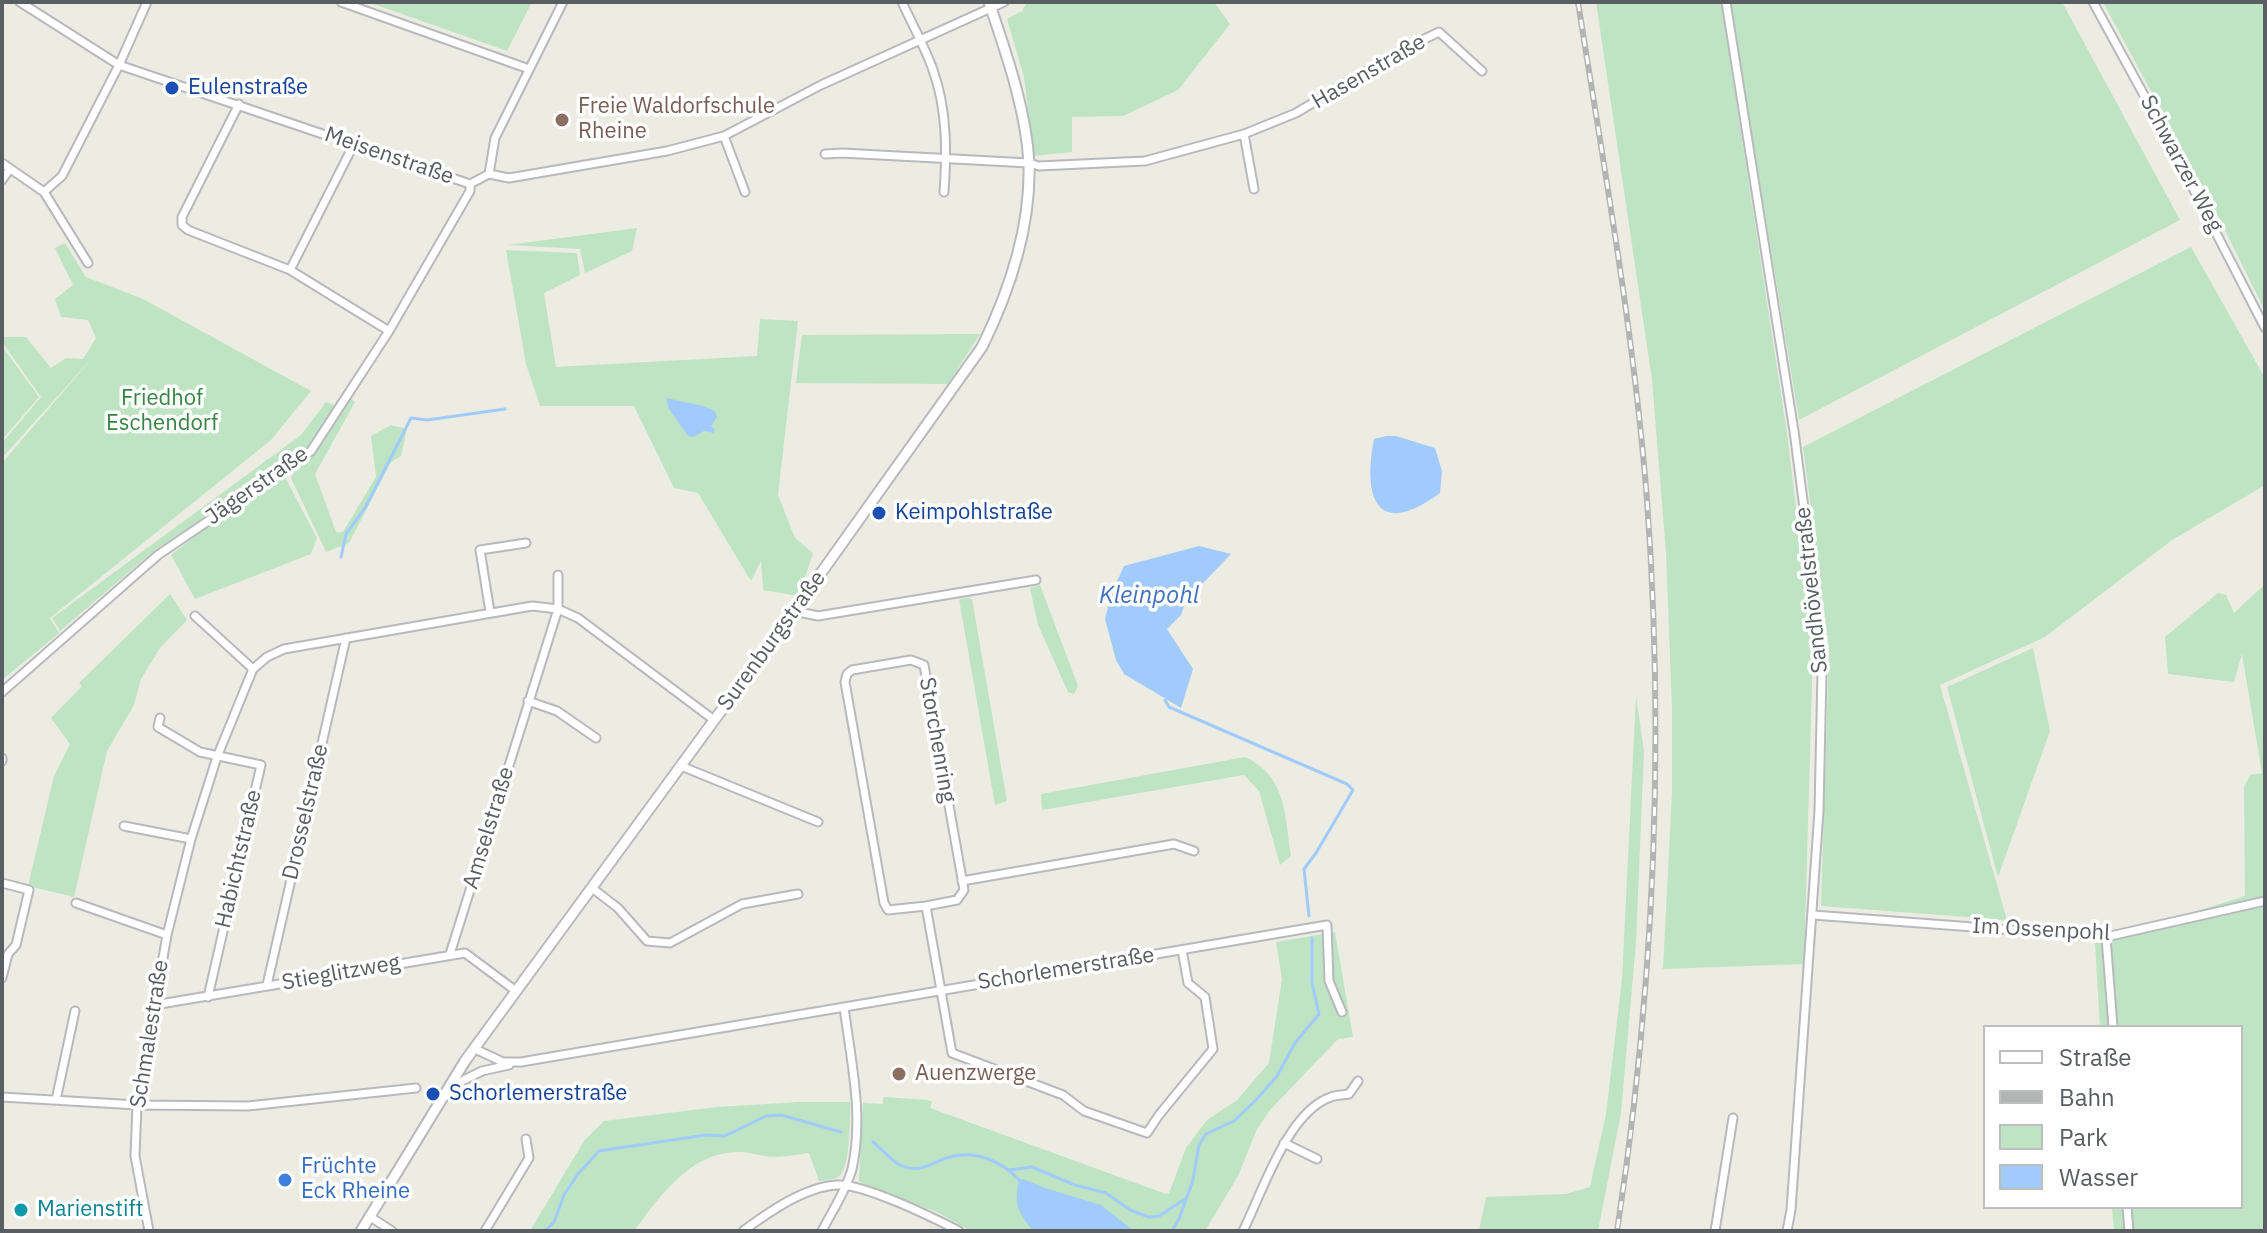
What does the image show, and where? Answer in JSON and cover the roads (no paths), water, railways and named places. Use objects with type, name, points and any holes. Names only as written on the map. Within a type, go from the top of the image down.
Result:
[{"type":"street","points":[[44,192],[62,176],[119,65],[147,2]]},
{"type":"street","points":[[341,2],[529,69]]},
{"type":"street","points":[[489,174],[495,138],[563,2]]},
{"type":"street","points":[[902,2],[933,70],[944,113],[944,192]]},
{"type":"street","name":"Meisenstraße","points":[[25,3],[119,65],[470,184],[489,174],[509,178],[667,151],[724,136],[989,4],[1004,2]]},
{"type":"street","name":"Sandhövelstraße","points":[[1726,2],[1794,431],[1820,632],[1822,672],[1813,915],[1787,1231]]},
{"type":"street","name":"Schwarzer Weg","points":[[2093,2],[2188,176],[2265,328]]},
{"type":"street","name":"Surenburgstraße","points":[[361,1231],[475,1049],[982,347],[1016,263],[1027,200],[1029,163],[1015,85],[989,4]]},
{"type":"street","name":"Hasenstraße","points":[[825,154],[946,158],[1039,166],[1145,161],[1244,134],[1296,113],[1400,51],[1439,32],[1482,71]]},
{"type":"street","points":[[239,104],[182,217],[182,225],[290,270],[389,331]]},
{"type":"street","points":[[1244,134],[1254,189]]},
{"type":"street","points":[[724,136],[745,192]]},
{"type":"street","points":[[290,270],[354,144]]},
{"type":"street","points":[[2,163],[44,192],[88,263]]},
{"type":"street","points":[[2,180],[10,169]]},
{"type":"street","name":"Jägerstraße","points":[[2,692],[158,555],[311,451],[389,331],[470,191],[470,184]]},
{"type":"street","points":[[490,612],[480,550],[526,543]]},
{"type":"street","name":"Amselstraße","points":[[450,954],[558,609],[558,575]]},
{"type":"street","points":[[794,611],[818,616],[1036,580]]},
{"type":"street","points":[[195,616],[253,669],[267,657],[284,649],[490,612],[532,606],[558,609],[578,618],[714,720]]},
{"type":"street","name":"Drosselstraße","points":[[267,985],[346,638]]},
{"type":"street","name":"Storchenring","points":[[911,660],[924,665],[964,890],[957,900],[926,906],[894,911],[888,910],[884,903],[845,682],[852,670],[911,660]]},
{"type":"street","name":"Schmalestraße","points":[[149,1231],[135,1156],[137,1105],[154,1005],[167,935],[191,839],[217,757],[253,669]]},
{"type":"street","points":[[528,701],[557,711],[596,738]]},
{"type":"street","points":[[160,718],[158,727],[200,752],[217,757]]},
{"type":"street","name":"Habichtstraße","points":[[208,997],[261,765],[217,757]]},
{"type":"street","points":[[681,766],[818,822]]},
{"type":"street","points":[[124,826],[191,839]]},
{"type":"street","points":[[962,881],[1174,844],[1194,851]]},
{"type":"street","points":[[2,883],[29,890],[16,945],[8,954],[2,978]]},
{"type":"street","points":[[592,888],[618,908],[647,941],[670,943],[742,904],[798,894]]},
{"type":"street","name":"Im Ossenpohl","points":[[1813,915],[2106,937],[2265,901]]},
{"type":"street","points":[[76,903],[167,935]]},
{"type":"street","points":[[926,906],[952,1053],[1063,1095],[1084,1111],[1147,1133],[1213,1049],[1205,997],[1188,983],[1182,950]]},
{"type":"street","name":"Schorlemerstraße","points":[[448,1088],[482,1071],[521,1062],[1327,925],[1326,968],[1342,1012]]},
{"type":"street","points":[[2106,937],[2113,1025]]},
{"type":"street","points":[[450,954],[465,953],[516,991]]},
{"type":"street","name":"Stieglitzweg","points":[[154,1005],[450,954]]},
{"type":"street","points":[[822,1231],[846,1185],[855,1144],[857,1109],[844,1007]]},
{"type":"street","points":[[56,1100],[75,1011]]},
{"type":"street","name":"Schorlemerstraße","points":[[475,1049],[503,1062],[521,1062]]},
{"type":"street","points":[[1243,1231],[1284,1143],[1304,1116],[1328,1097],[1349,1094],[1358,1081]]},
{"type":"street","points":[[2,1097],[137,1105],[248,1106],[416,1088]]},
{"type":"street","points":[[1715,1231],[1733,1118]]},
{"type":"street","points":[[485,1231],[529,1158],[526,1139]]},
{"type":"street","points":[[1284,1143],[1317,1159]]},
{"type":"street","points":[[743,1231],[772,1210],[819,1188],[846,1185],[921,1212],[959,1231]]},
{"type":"street","points":[[2127,1209],[2129,1231]]},
{"type":"street","points":[[369,1216],[392,1231]]},
{"type":"water","points":[[666,398],[715,411],[717,417],[711,426],[714,433],[704,431],[693,437],[688,436],[669,409]]},
{"type":"water","points":[[1386,436],[1435,448],[1442,471],[1440,493],[1402,513],[1389,512],[1379,506],[1373,495],[1371,461],[1374,439]]},
{"type":"water","name":"Kleinpohl","points":[[1199,546],[1231,554],[1186,601],[1181,615],[1167,629],[1193,669],[1181,708],[1124,674],[1116,660],[1105,619],[1112,592],[1124,566]]},
{"type":"water","points":[[1019,1180],[1101,1205],[1134,1231],[1033,1231],[1017,1202]]},
{"type":"waterway","points":[[341,557],[346,534],[365,508],[411,418],[427,420],[505,409]]},
{"type":"waterway","points":[[1165,700],[1169,707],[1347,784],[1353,790],[1304,869],[1309,916]]},
{"type":"waterway","points":[[1172,1231],[1193,1180],[1199,1145],[1206,1134],[1234,1121],[1256,1100],[1277,1076],[1295,1043],[1319,1014],[1312,983],[1312,938]]},
{"type":"waterway","points":[[545,1231],[554,1222],[564,1195],[578,1174],[599,1151],[706,1135],[725,1136],[766,1116],[781,1115],[841,1132]]},
{"type":"waterway","points":[[873,1142],[894,1161],[909,1168],[921,1168],[950,1157],[969,1155],[1005,1167],[1019,1180]]},
{"type":"waterway","points":[[1009,1170],[1032,1167],[1075,1185],[1106,1193],[1130,1210],[1149,1217],[1159,1216],[1185,1199]]},
{"type":"railway","points":[[1578,2],[1634,375],[1647,500],[1655,684],[1653,867],[1647,958],[1640,1049],[1617,1231]]},
{"type":"place","name":"Eulenstraße","points":[[172,88]]},
{"type":"place","name":"Freie Waldorfschule Rheine","points":[[562,120]]},
{"type":"place","name":"Keimpohlstraße","points":[[879,513]]},
{"type":"place","name":"Auenzwerge","points":[[899,1074]]},
{"type":"place","name":"Schorlemerstraße","points":[[433,1094]]},
{"type":"place","name":"Früchte Eck Rheine","points":[[285,1180]]},
{"type":"place","name":"Marienstift","points":[[21,1210]]},
{"type":"park label","name":"Friedhof Eschendorf","points":[[162,412]]}]
